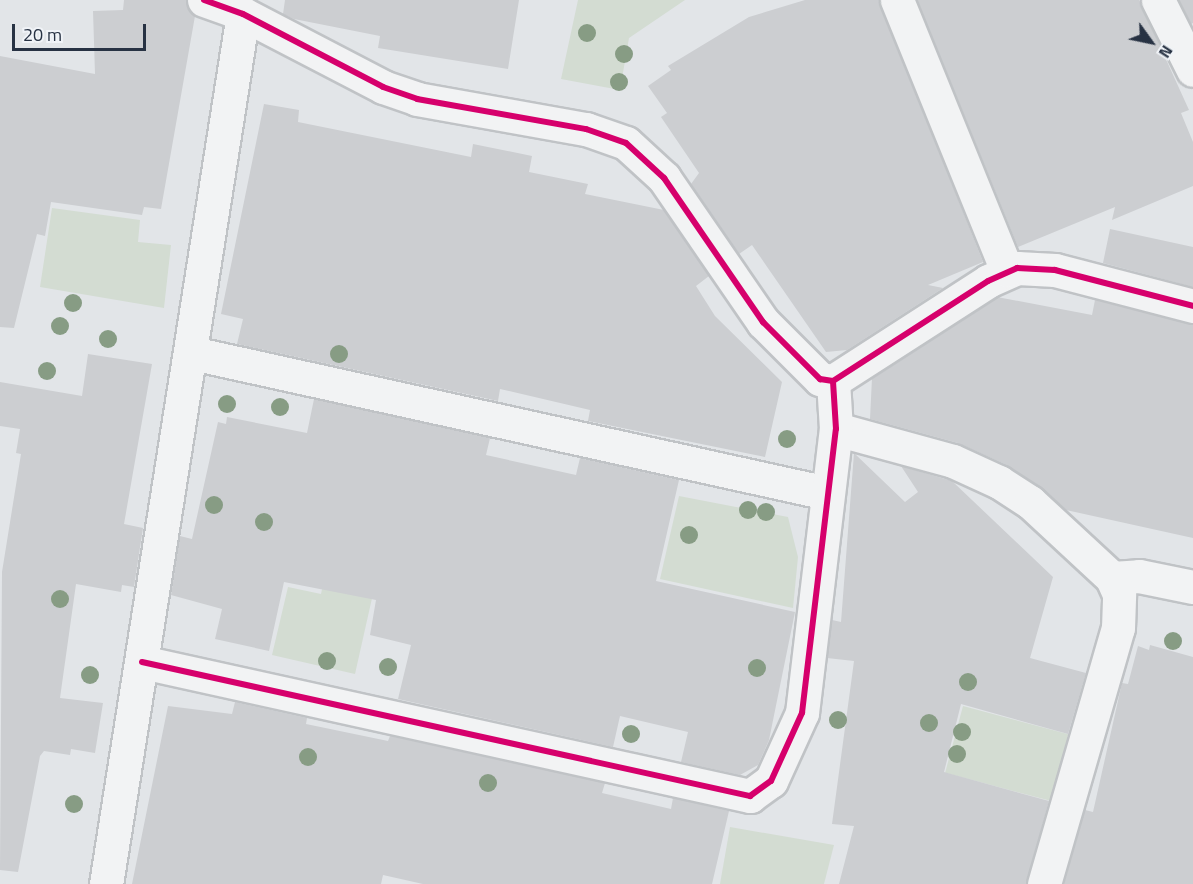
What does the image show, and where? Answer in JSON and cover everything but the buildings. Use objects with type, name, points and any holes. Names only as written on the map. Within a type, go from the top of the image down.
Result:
[{"type":"street","points":[[204,0],[243,14],[383,87],[417,99],[586,129],[627,143],[664,178],[776,338],[812,374],[833,381]]},
{"type":"street","points":[[897,0],[1007,272]]},
{"type":"street","points":[[1158,0],[1193,70]]},
{"type":"street","points":[[106,884],[192,353],[243,14]]},
{"type":"street","points":[[833,381],[1007,272],[1055,270],[1193,306]]},
{"type":"street","points":[[192,353],[828,493]]},
{"type":"street","points":[[142,662],[750,796],[771,782],[802,713],[836,429],[833,381]]},
{"type":"street","points":[[836,429],[953,461],[999,482],[1030,502],[1112,578],[1119,594],[1118,628],[1044,884]]},
{"type":"street","points":[[1112,578],[1139,576],[1193,587]]},
{"type":"shaded area","points":[[578,0],[685,0],[629,38],[620,90],[561,79]]},
{"type":"shaded area","points":[[52,208],[140,220],[138,242],[171,245],[164,308],[40,287]]},
{"type":"shaded area","points":[[679,496],[788,517],[798,557],[793,608],[660,579]]},
{"type":"shaded area","points":[[329,556],[379,567],[355,674],[272,655],[288,587],[321,594]]},
{"type":"shaded area","points":[[963,706],[1068,734],[1050,801],[945,773]]},
{"type":"shaded area","points":[[730,827],[834,845],[824,884],[720,884]]},
{"type":"cycle path","points":[[204,0],[243,14],[383,87],[417,99],[586,129],[626,143],[664,178],[763,322],[820,379],[833,381],[988,281],[1017,268],[1055,270],[1193,306]]},
{"type":"cycle path","points":[[142,662],[750,796],[771,781],[802,713],[836,429],[833,381]]}]
